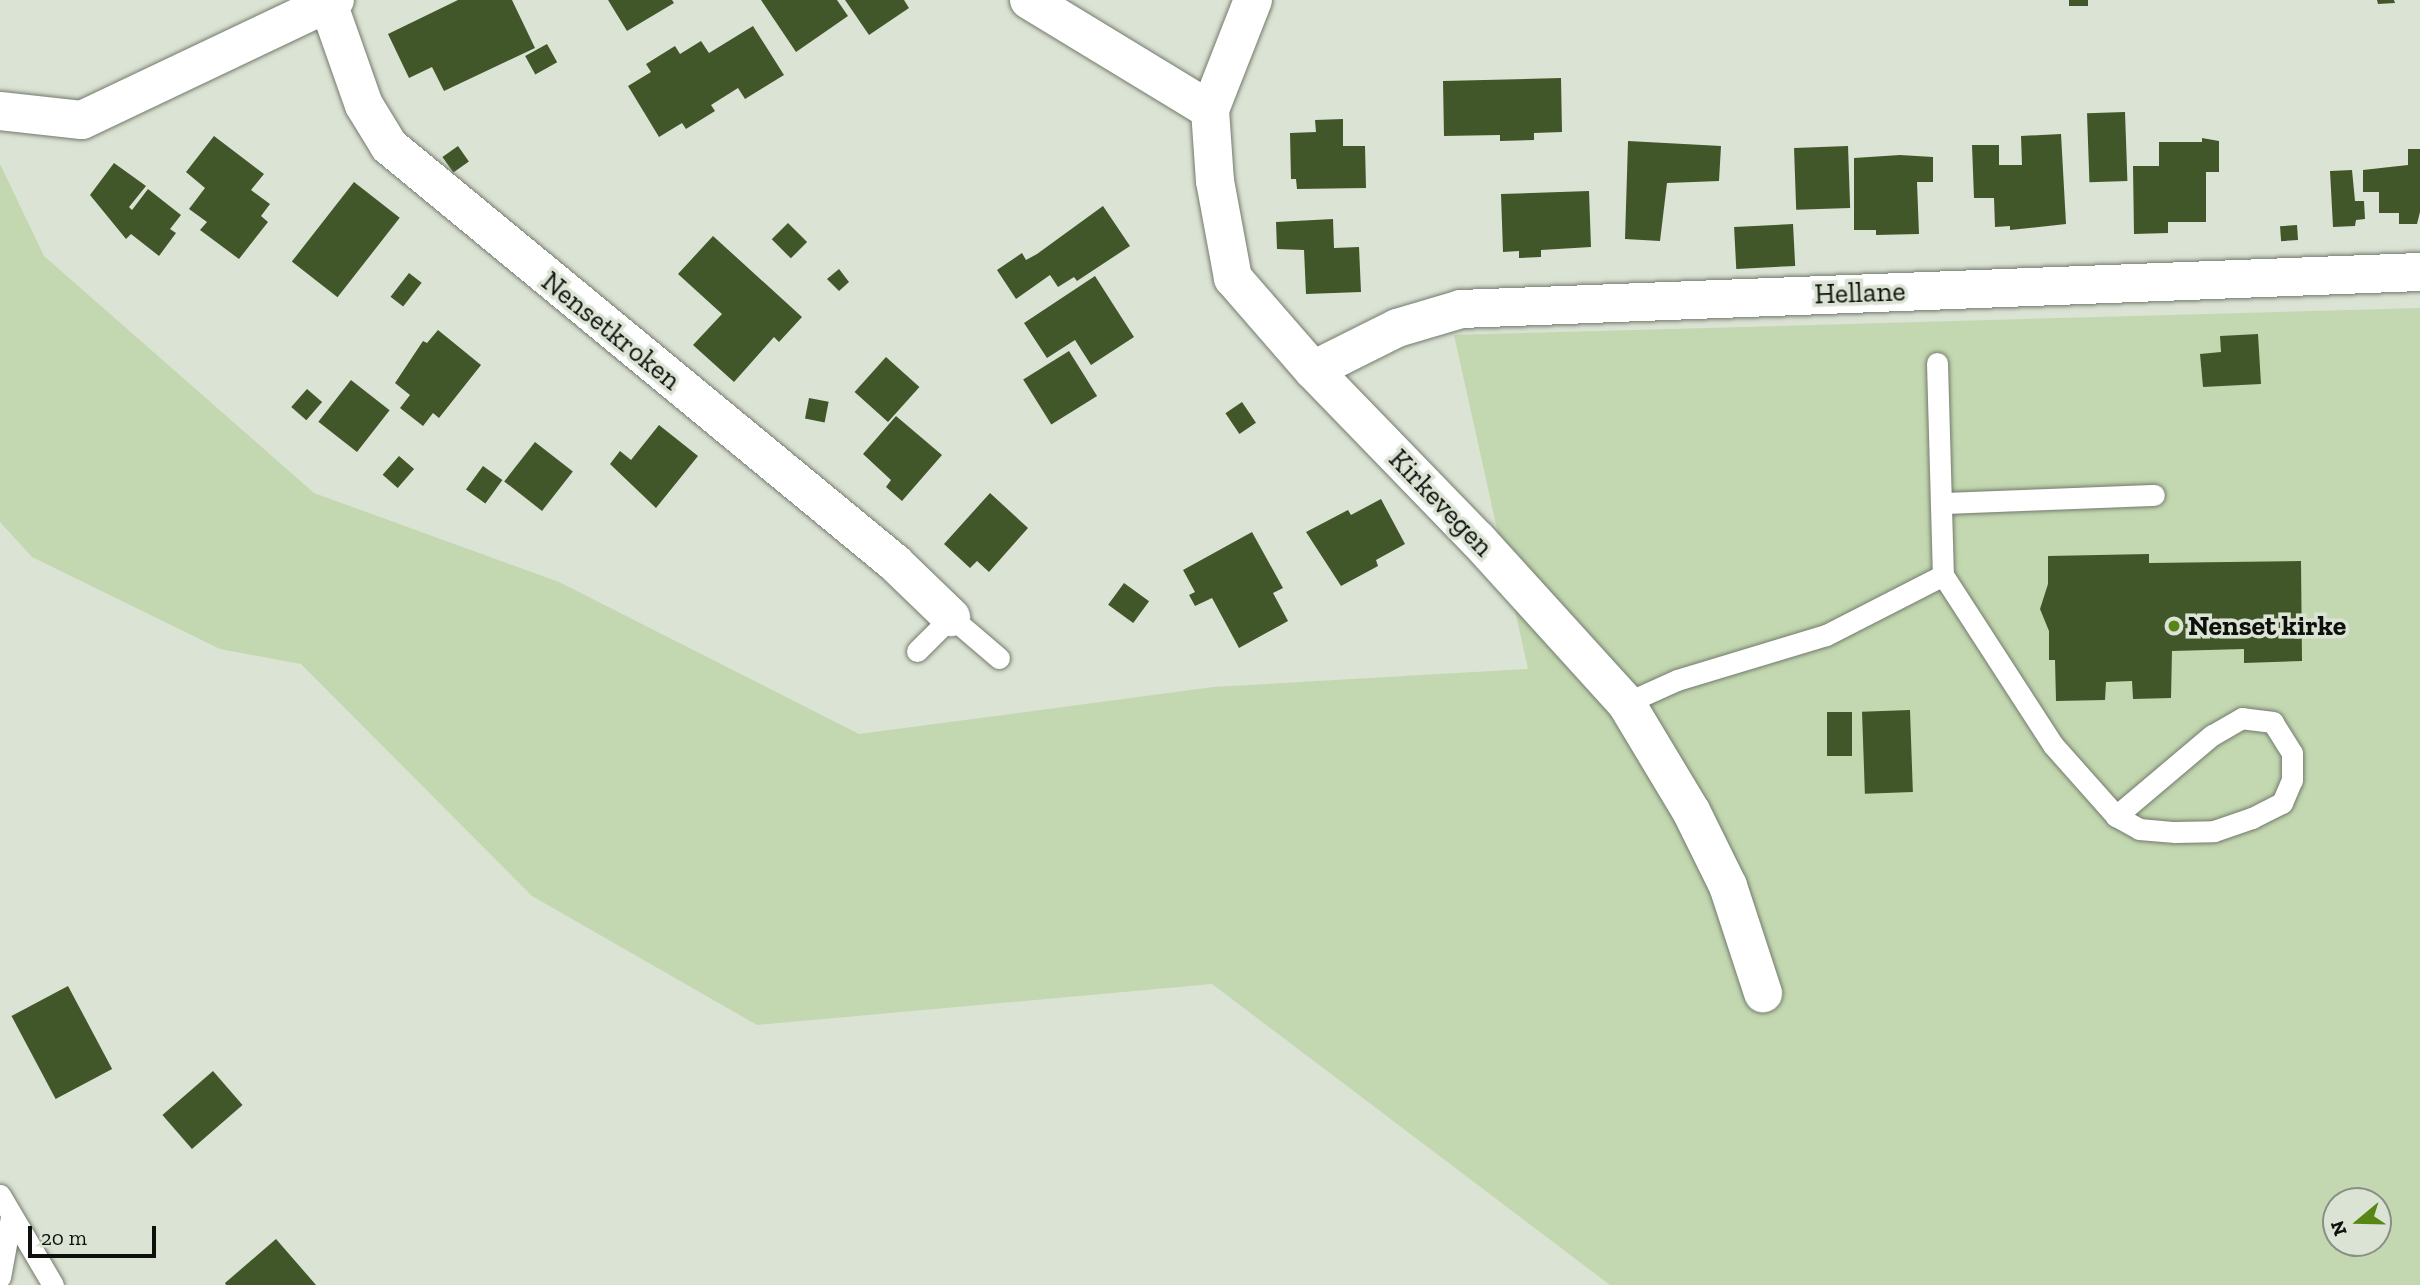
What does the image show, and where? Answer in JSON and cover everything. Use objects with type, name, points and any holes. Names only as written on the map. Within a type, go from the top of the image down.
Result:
[{"type":"street","points":[[1029,0],[1210,110]]},
{"type":"street","name":"Kirkevegen","points":[[1253,0],[1210,110],[1215,181],[1233,278],[1313,370],[1478,540],[1626,703],[1690,811],[1728,886],[1763,993]]},
{"type":"street","name":"Nensetkroken","points":[[0,111],[82,120],[331,2],[364,105],[389,146],[895,564],[951,617]]},
{"type":"street","name":"Hellane","points":[[1313,370],[1397,328],[1461,309],[2420,272]]},
{"type":"lane","points":[[1937,363],[1943,576],[2053,745],[2116,816],[2139,829],[2175,832],[2214,831],[2252,818],[2282,803],[2292,780],[2292,753],[2273,722],[2242,718],[2212,735],[2173,773],[2116,816]]},
{"type":"lane","points":[[1942,503],[2154,495]]},
{"type":"lane","points":[[1626,703],[1677,680],[1826,635],[1943,576]]},
{"type":"lane","points":[[917,651],[951,617],[999,658]]},
{"type":"lane","points":[[0,1195],[53,1285]]},
{"type":"lane","points":[[0,1277],[11,1217]]},
{"type":"green space","points":[[0,164],[44,256],[314,493],[559,582],[859,734],[1213,687],[1528,669],[1454,335],[2420,308],[2420,1285],[1610,1285],[1212,984],[757,1025],[532,896],[301,664],[220,649],[32,557],[0,522]]},
{"type":"building","points":[[458,0],[512,0],[535,48],[444,91],[432,67],[409,78],[388,34]]},
{"type":"building","points":[[608,0],[672,0],[674,3],[627,31]]},
{"type":"building","points":[[761,0],[837,0],[848,16],[796,52]]},
{"type":"building","points":[[845,0],[904,0],[909,8],[869,35]]},
{"type":"building","points":[[2069,0],[2088,0],[2088,6],[2069,6]]},
{"type":"building","points":[[2377,0],[2394,0],[2395,3],[2378,4]]},
{"type":"building","points":[[753,26],[784,75],[745,99],[738,88],[711,105],[715,111],[686,129],[682,123],[659,137],[628,86],[651,72],[646,64],[675,46],[680,54],[701,41],[709,53]]},
{"type":"building","points":[[547,44],[557,62],[535,74],[525,56]]},
{"type":"building","points":[[1561,78],[1562,132],[1534,133],[1534,140],[1500,141],[1500,135],[1444,136],[1443,81]]},
{"type":"building","points":[[2125,112],[2127,181],[2089,182],[2087,113]]},
{"type":"building","points":[[1343,119],[1343,146],[1365,146],[1366,188],[1297,189],[1296,179],[1291,179],[1290,133],[1316,132],[1315,120]]},
{"type":"building","points":[[2061,134],[2066,224],[2010,230],[2010,226],[1995,227],[1994,198],[1974,198],[1972,145],[1999,145],[1999,165],[2022,165],[2021,136]]},
{"type":"building","points":[[214,136],[264,174],[251,190],[270,204],[261,216],[268,222],[239,259],[200,230],[207,222],[189,209],[205,188],[186,172]]},
{"type":"building","points":[[2202,138],[2219,141],[2219,172],[2206,172],[2206,222],[2168,222],[2168,233],[2134,234],[2133,166],[2159,166],[2159,142],[2202,142]]},
{"type":"building","points":[[1628,141],[1721,146],[1719,181],[1667,183],[1660,241],[1625,239]]},
{"type":"building","points":[[458,146],[469,162],[453,172],[442,157]]},
{"type":"building","points":[[1848,146],[1850,208],[1796,210],[1794,148]]},
{"type":"building","points":[[2408,149],[2420,149],[2420,212],[2417,224],[2399,224],[2399,213],[2379,213],[2379,192],[2363,192],[2363,170],[2408,165]]},
{"type":"building","points":[[1900,155],[1933,157],[1933,182],[1917,182],[1919,234],[1876,235],[1876,230],[1854,230],[1854,158]]},
{"type":"building","points":[[114,163],[146,186],[129,207],[132,210],[148,189],[181,215],[170,229],[176,233],[159,256],[131,234],[126,239],[90,195]]},
{"type":"building","points":[[2352,170],[2355,201],[2364,201],[2365,219],[2356,220],[2355,226],[2333,227],[2330,171]]},
{"type":"building","points":[[354,182],[400,218],[338,297],[292,262]]},
{"type":"building","points":[[1589,191],[1591,247],[1541,250],[1541,257],[1519,258],[1519,251],[1503,252],[1501,194]]},
{"type":"building","points":[[1103,206],[1130,246],[1077,281],[1074,277],[1058,287],[1050,275],[1016,299],[997,270],[1022,253],[1026,260],[1037,254]]},
{"type":"building","points":[[1333,219],[1334,248],[1359,247],[1361,292],[1306,294],[1304,250],[1277,249],[1276,222]]},
{"type":"building","points":[[788,223],[807,242],[791,258],[772,239]]},
{"type":"building","points":[[1793,224],[1795,266],[1736,269],[1734,227]]},
{"type":"building","points":[[2297,225],[2298,240],[2281,241],[2280,226]]},
{"type":"building","points":[[713,236],[802,317],[779,342],[774,337],[734,382],[693,345],[722,314],[678,274]]},
{"type":"building","points":[[839,269],[849,282],[839,291],[827,279]]},
{"type":"building","points":[[409,273],[422,283],[403,306],[391,297]]},
{"type":"building","points":[[1095,276],[1134,337],[1091,365],[1075,340],[1047,358],[1024,323]]},
{"type":"building","points":[[438,330],[481,365],[439,418],[433,413],[423,426],[400,408],[410,395],[395,383],[423,341],[427,343]]},
{"type":"building","points":[[2258,334],[2261,384],[2203,387],[2200,354],[2221,352],[2220,336]]},
{"type":"building","points":[[1069,351],[1097,396],[1051,425],[1023,380]]},
{"type":"building","points":[[886,357],[919,387],[888,422],[855,392]]},
{"type":"building","points":[[351,380],[390,410],[357,452],[318,422]]},
{"type":"building","points":[[307,389],[322,402],[306,420],[291,407]]},
{"type":"building","points":[[809,398],[829,402],[825,422],[805,419]]},
{"type":"building","points":[[1242,402],[1256,423],[1239,434],[1225,413]]},
{"type":"building","points":[[896,416],[942,455],[902,501],[886,487],[891,480],[863,454]]},
{"type":"building","points":[[659,425],[698,456],[656,508],[610,464],[620,451],[631,460]]},
{"type":"building","points":[[535,442],[573,472],[542,511],[504,481]]},
{"type":"building","points":[[399,456],[414,469],[398,488],[383,475]]},
{"type":"building","points":[[483,466],[502,480],[485,504],[466,489]]},
{"type":"building","points":[[990,493],[1028,528],[989,572],[977,561],[970,568],[944,544]]},
{"type":"building","points":[[1381,499],[1405,544],[1376,560],[1378,566],[1341,586],[1306,532],[1348,510],[1351,515]]},
{"type":"building","points":[[1252,532],[1283,588],[1273,593],[1288,621],[1239,648],[1212,598],[1195,606],[1189,595],[1195,592],[1183,570]]},
{"type":"building","name":"Nenset kirke","points":[[2149,554],[2149,563],[2301,561],[2302,661],[2244,663],[2244,649],[2172,651],[2171,698],[2133,699],[2132,681],[2106,682],[2105,700],[2056,701],[2055,660],[2049,660],[2049,631],[2040,609],[2048,584],[2048,556]]},
{"type":"building","points":[[1124,583],[1149,601],[1133,623],[1108,605]]},
{"type":"building","points":[[1910,710],[1913,792],[1865,794],[1862,712]]},
{"type":"building","points":[[1827,712],[1852,712],[1852,756],[1827,756]]},
{"type":"building","points":[[68,986],[112,1069],[56,1099],[11,1016]]},
{"type":"building","points":[[213,1071],[243,1105],[192,1149],[162,1115]]},
{"type":"building","points":[[276,1239],[316,1285],[226,1285],[225,1283]]},
{"type":"place","name":"Nenset kirke","points":[[2174,626]]}]
